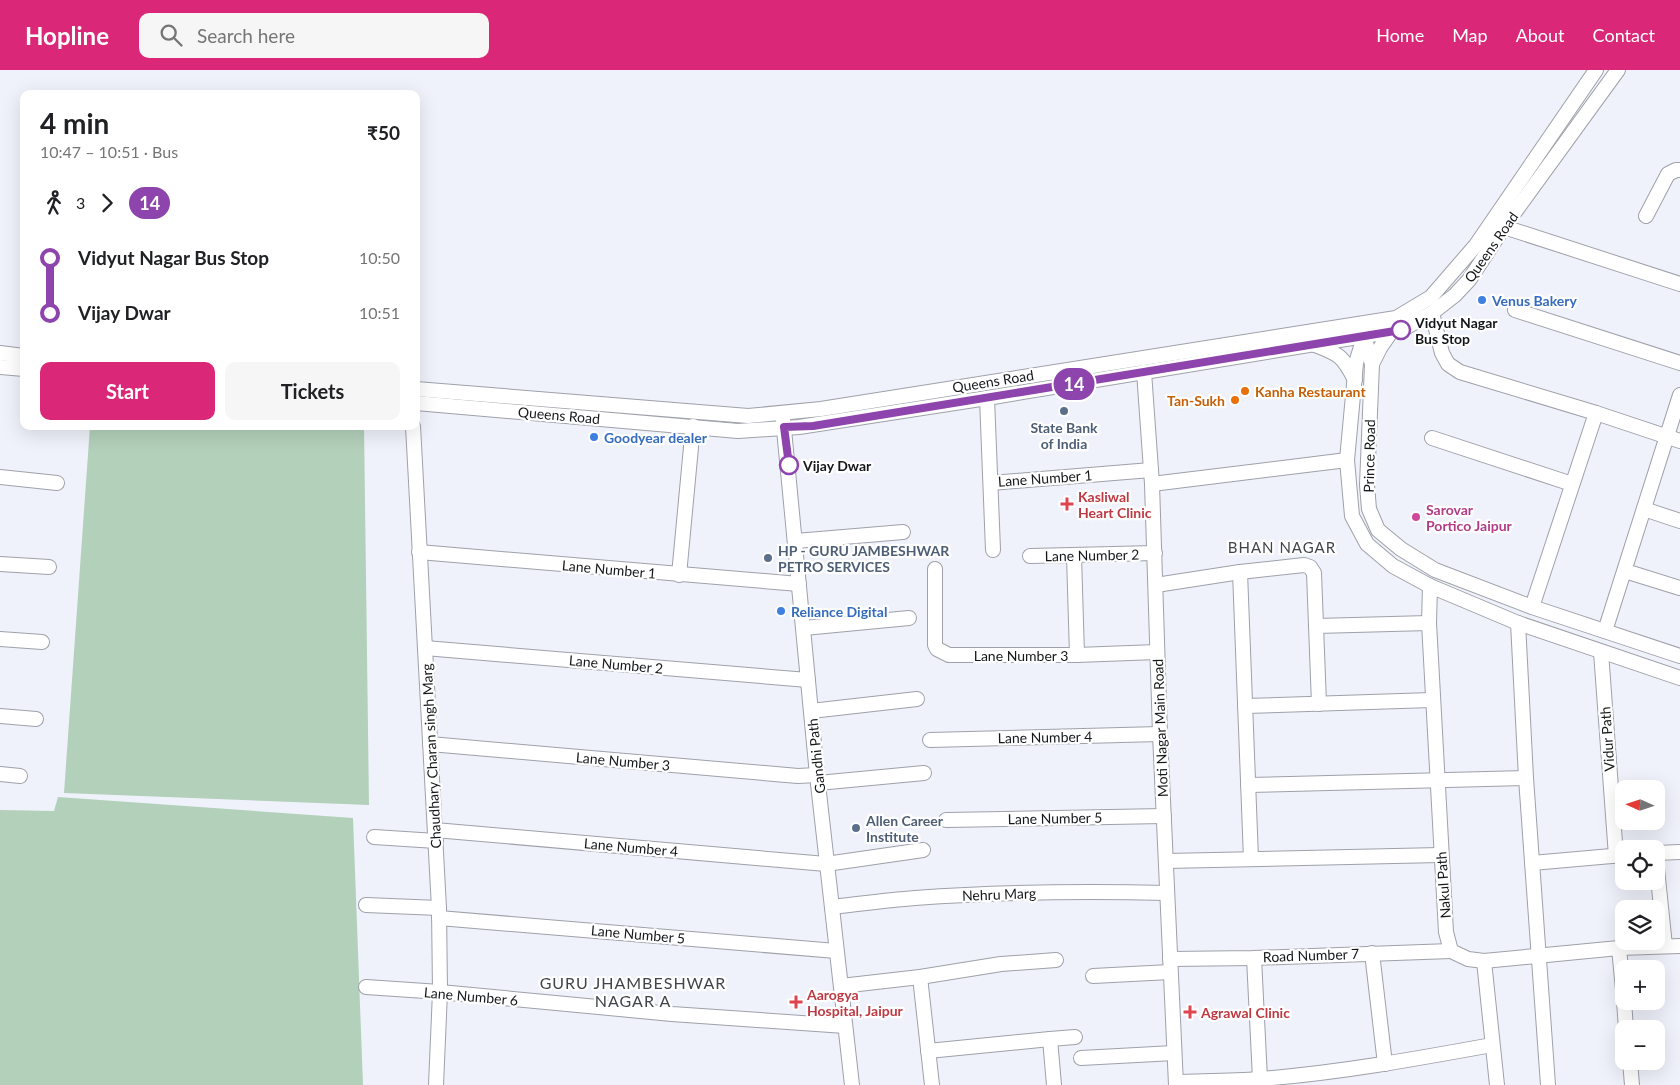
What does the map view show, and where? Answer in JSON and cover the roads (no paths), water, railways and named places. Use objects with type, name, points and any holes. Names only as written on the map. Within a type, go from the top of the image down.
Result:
[{"type":"street","name":"Queens Road","points":[[420,389],[748,416],[821,409],[1396,318],[1430,297],[1476,245],[1596,70]]},
{"type":"street","name":"Queens Road","points":[[420,403],[738,430],[813,426],[1401,330],[1432,313],[1455,295],[1469,280],[1504,227],[1618,70]]},
{"type":"street","points":[[1574,101],[1589,110]]},
{"type":"street","points":[[1646,216],[1668,174],[1680,170]]},
{"type":"street","points":[[1504,227],[1680,284]]},
{"type":"street","points":[[1515,310],[1680,363]]},
{"type":"street","points":[[1432,313],[1442,353],[1448,364],[1460,372],[1596,413],[1674,439]]},
{"type":"street","points":[[1363,322],[1364,337]]},
{"type":"street","points":[[1372,364],[1391,332]]},
{"type":"street","name":"Prince Road","points":[[1364,337],[1372,364],[1367,485],[1369,509],[1378,530],[1401,549],[1435,570],[1532,607],[1680,656]]},
{"type":"street","name":"Prince Road","points":[[1364,337],[1356,363],[1347,460],[1352,516],[1367,544],[1393,566],[1430,586],[1518,623],[1680,678]]},
{"type":"street","points":[[1315,345],[1337,354],[1347,364],[1355,380]]},
{"type":"street","points":[[0,353],[20,356]]},
{"type":"street","points":[[0,367],[20,369]]},
{"type":"street","name":"Moti Nagar Main Road","points":[[1144,372],[1152,477],[1160,734],[1176,1084]]},
{"type":"street","points":[[1605,631],[1644,509],[1674,439],[1680,394]]},
{"type":"street","name":"Lane Number 1","points":[[987,398],[991,483],[1152,477],[1347,460]]},
{"type":"street","name":"Gandhi Path","points":[[783,412],[826,864],[852,1085]]},
{"type":"street","points":[[1532,607],[1596,413]]},
{"type":"street","points":[[679,575],[693,426]]},
{"type":"street","name":"Chaudhary Charan singh Marg","points":[[413,430],[439,913],[440,992],[436,1085]]},
{"type":"street","points":[[1432,438],[1572,484]]},
{"type":"street","points":[[0,477],[56,483]]},
{"type":"street","points":[[991,483],[993,550]]},
{"type":"street","points":[[1644,509],[1680,521]]},
{"type":"street","points":[[796,542],[903,532]]},
{"type":"street","name":"Lane Number 1","points":[[419,552],[799,584]]},
{"type":"street","name":"Lane Number 2","points":[[1030,556],[1155,553]]},
{"type":"street","points":[[1074,556],[1077,655]]},
{"type":"street","points":[[0,564],[49,567]]},
{"type":"street","points":[[1156,585],[1240,572],[1304,565],[1310,567],[1314,573],[1319,704]]},
{"type":"street","name":"Lane Number 3","points":[[935,569],[935,645],[942,653],[949,655],[1077,655],[1158,652]]},
{"type":"street","points":[[1625,571],[1680,588]]},
{"type":"street","points":[[1240,572],[1251,859]]},
{"type":"street","name":"Nakul Path","points":[[1430,586],[1429,624],[1440,855],[1446,932],[1452,951]]},
{"type":"street","points":[[804,628],[909,618]]},
{"type":"street","points":[[1518,623],[1526,778],[1548,1085]]},
{"type":"street","points":[[1316,626],[1429,624]]},
{"type":"street","points":[[0,639],[42,642]]},
{"type":"street","name":"Lane Number 2","points":[[425,648],[808,680]]},
{"type":"street","name":"Vidur Path","points":[[1601,652],[1619,840]]},
{"type":"street","points":[[811,711],[918,699]]},
{"type":"street","points":[[1245,706],[1432,700]]},
{"type":"street","points":[[0,716],[36,719]]},
{"type":"street","name":"Lane Number 4","points":[[930,740],[1160,734]]},
{"type":"street","name":"Lane Number 3","points":[[430,744],[818,779],[924,773]]},
{"type":"street","points":[[0,774],[20,776]]},
{"type":"street","points":[[1248,785],[1526,778]]},
{"type":"street","name":"Lane Number 5","points":[[946,820],[1164,816]]},
{"type":"street","name":"Lane Number 4","points":[[374,837],[436,836],[826,864],[923,850]]},
{"type":"street","points":[[1665,853],[1680,852]]},
{"type":"street","points":[[1166,861],[1440,855]]},
{"type":"street","points":[[1532,863],[1615,856]]},
{"type":"street","name":"Nehru Marg","points":[[832,907],[913,898],[1015,892],[1167,893]]},
{"type":"street","name":"Lane Number 5","points":[[366,905],[836,951]]},
{"type":"street","points":[[1665,946],[1680,946]]},
{"type":"street","points":[[1452,951],[1468,959],[1484,961],[1615,948]]},
{"type":"street","name":"Road Number 7","points":[[1093,976],[1254,958],[1452,951]]},
{"type":"street","points":[[1372,953],[1385,1064]]},
{"type":"street","points":[[1254,958],[1260,1079]]},
{"type":"street","points":[[841,986],[920,977],[1001,964],[1056,960]]},
{"type":"street","points":[[1484,961],[1497,1085]]},
{"type":"street","points":[[920,977],[932,1085]]},
{"type":"street","name":"Lane Number 6","points":[[366,988],[440,992],[672,1014],[845,1026]]},
{"type":"street","points":[[928,1051],[1075,1037]]},
{"type":"street","points":[[1050,1039],[1054,1085]]},
{"type":"street","points":[[1176,1084],[1260,1079],[1385,1064],[1492,1046]]},
{"type":"street","points":[[1081,1058],[1174,1053]]},
{"type":"street","points":[[1631,1070],[1632,1085]]},
{"type":"place","name":"Venus Bakery","points":[[1482,300]]},
{"type":"place","name":"Vidyut Nagar Bus Stop","points":[[1401,330]]},
{"type":"place","name":"Kanha Restaurant","points":[[1245,391]]},
{"type":"place","name":"Tan-Sukh","points":[[1235,400]]},
{"type":"place","name":"State Bank of India","points":[[1064,411]]},
{"type":"place","name":"Goodyear dealer","points":[[594,437]]},
{"type":"place","name":"Vijay Dwar","points":[[789,465]]},
{"type":"place","name":"Kasliwal Heart Clinic","points":[[1067,504]]},
{"type":"place","name":"Sarovar Portico Jaipur","points":[[1416,517]]},
{"type":"place","name":"HP - GURU JAMBESHWAR PETRO SERVICES","points":[[768,558]]},
{"type":"place","name":"Reliance Digital","points":[[781,611]]},
{"type":"place","name":"Allen Career Institute","points":[[856,828]]},
{"type":"place","name":"Aarogya Hospital, Jaipur","points":[[796,1002]]},
{"type":"place","name":"Agrawal Clinic","points":[[1190,1012]]},
{"type":"district","name":"BHAN NAGAR","points":[[1282,547]]},
{"type":"district","name":"GURU JHAMBESHWAR NAGAR A","points":[[633,991]]}]
